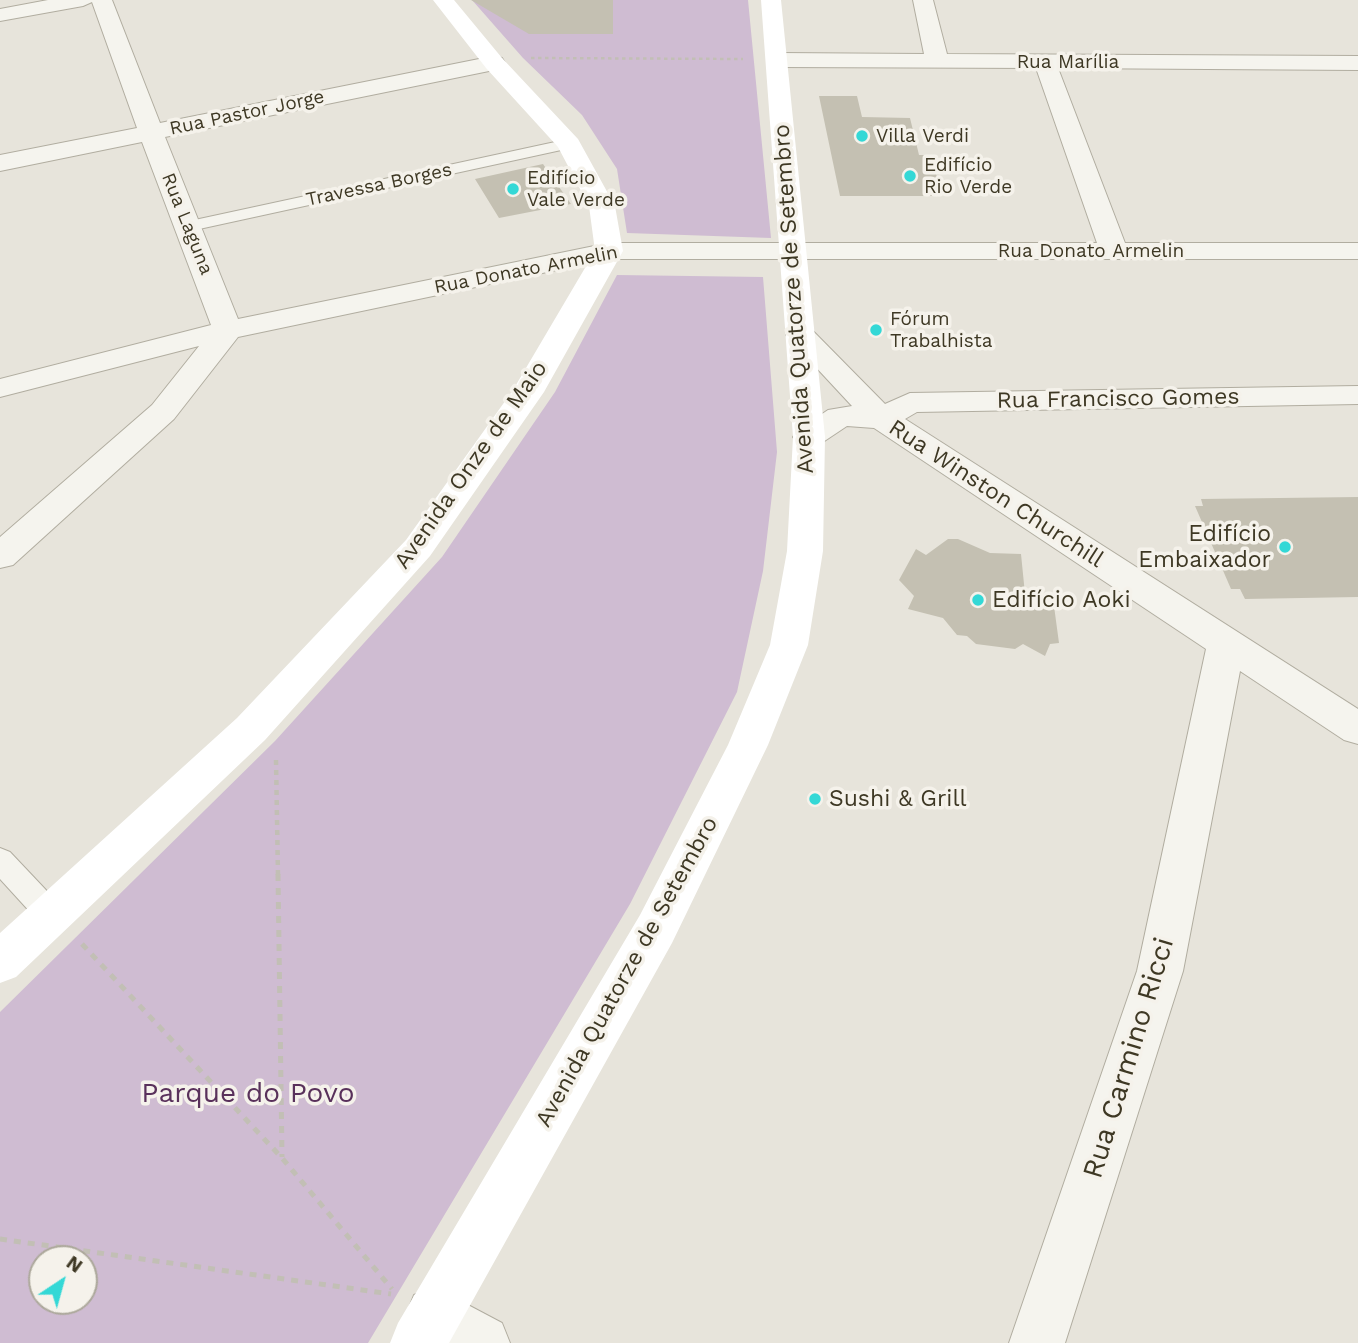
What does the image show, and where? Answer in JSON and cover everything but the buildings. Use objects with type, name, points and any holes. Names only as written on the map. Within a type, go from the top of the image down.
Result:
[{"type":"street","points":[[0,15],[83,0]]},
{"type":"street","name":"Rua Laguna","points":[[102,0],[150,133],[190,226],[228,330]]},
{"type":"street","points":[[443,0],[494,63],[569,144],[602,206],[609,251]]},
{"type":"street","name":"Avenida Quatorze de Setembro","points":[[426,1329],[656,929],[748,745],[789,645],[805,551],[808,437],[771,0]]},
{"type":"street","points":[[923,0],[937,60]]},
{"type":"street","name":"Rua Marília","points":[[778,60],[1358,63]]},
{"type":"street","name":"Rua Pastor Jorge","points":[[0,163],[494,63]]},
{"type":"street","points":[[1045,63],[1114,251]]},
{"type":"street","name":"Rua Donato Armelin","points":[[0,388],[228,330],[609,251],[1358,251]]},
{"type":"street","name":"Avenida Onze de Maio","points":[[0,962],[65,927],[418,548],[528,392],[609,251]]},
{"type":"street","points":[[0,556],[163,412],[228,330]]},
{"type":"street","name":"Rua Winston Churchill","points":[[801,335],[882,419],[1358,729]]},
{"type":"street","name":"Rua Francisco Gomes","points":[[882,419],[910,403],[1358,395]]},
{"type":"street","points":[[808,437],[838,417],[882,419]]},
{"type":"street","name":"Rua Carmino Ricci","points":[[1037,1343],[1160,971],[1226,644]]},
{"type":"street","points":[[426,1329],[482,1343]]},
{"type":"lane","name":"Travessa Borges","points":[[190,226],[569,144]]},
{"type":"lane","points":[[0,860],[65,927]]},
{"type":"path","points":[[523,58],[778,60]]},
{"type":"path","points":[[276,754],[282,1158]]},
{"type":"path","points":[[0,1239],[397,1295],[282,1158],[65,927]]},
{"type":"green space","points":[[472,0],[748,0],[771,238],[627,233],[617,169],[582,115],[523,58]]},
{"type":"green space","name":"Parque do Povo","points":[[617,275],[763,277],[777,452],[763,571],[737,692],[630,904],[368,1343],[0,1343],[0,1012],[275,741],[442,557],[555,392]]},
{"type":"place","name":"Villa Verdi","points":[[862,136]]},
{"type":"place","name":"Edifício Rio Verde","points":[[910,176]]},
{"type":"place","name":"Edifício Vale Verde","points":[[513,189]]},
{"type":"place","name":"Fórum Trabalhista","points":[[876,330]]},
{"type":"place","name":"Edifício Embaixador","points":[[1285,547]]},
{"type":"place","name":"Edifício Aoki","points":[[978,600]]},
{"type":"place","name":"Sushi & Grill","points":[[815,799]]}]
